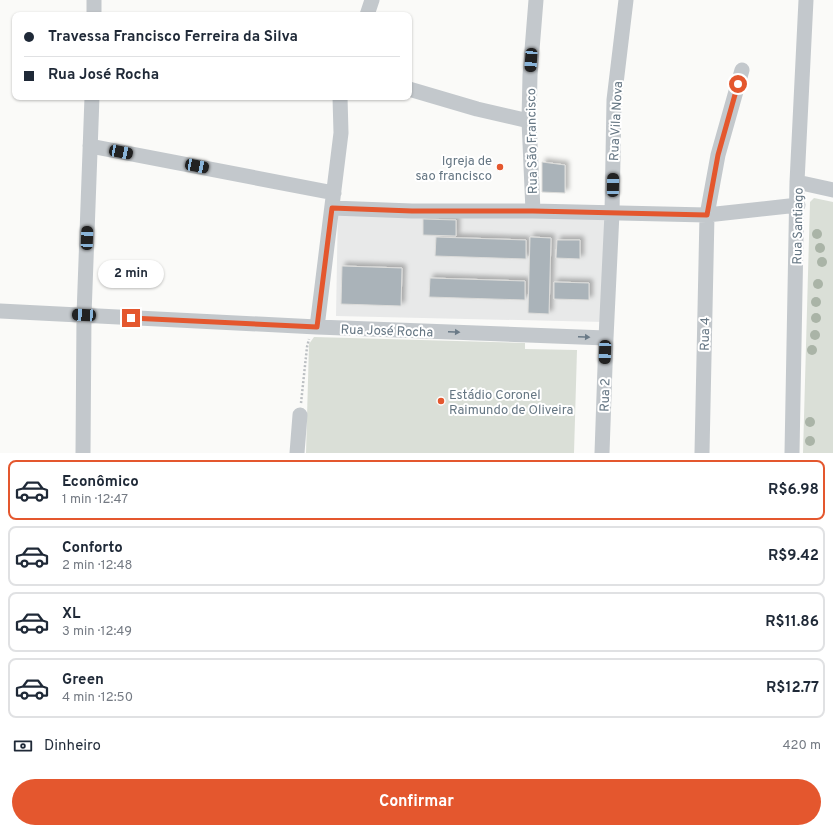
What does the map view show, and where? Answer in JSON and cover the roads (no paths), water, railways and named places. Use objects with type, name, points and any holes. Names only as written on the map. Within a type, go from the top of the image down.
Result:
[{"type":"street","points":[[94,0],[94,12]]},
{"type":"street","points":[[368,12],[372,0]]},
{"type":"street","name":"Rua São Francisco","points":[[533,211],[529,120],[530,75],[536,0]]},
{"type":"street","name":"Rua Vila Nova","points":[[606,338],[612,213],[614,100],[626,0]]},
{"type":"street","name":"Rua Santiago","points":[[792,453],[798,206],[797,182],[806,0]]},
{"type":"street","name":"Rua 4","points":[[702,453],[707,215],[718,155],[742,70]]},
{"type":"street","points":[[412,90],[477,109],[529,120]]},
{"type":"street","points":[[83,453],[84,315],[92,100]]},
{"type":"street","points":[[317,327],[341,132],[340,100]]},
{"type":"street","points":[[90,146],[334,193]]},
{"type":"street","points":[[797,182],[833,190]]},
{"type":"street","points":[[332,208],[412,211],[533,211],[707,215],[798,206]]},
{"type":"street","name":"Rua José Rocha","points":[[0,311],[317,327],[606,338]]},
{"type":"street","name":"Rua 2","points":[[602,453],[606,338]]},
{"type":"street","points":[[297,453],[300,415]]},
{"type":"place","name":"Igreja de sao francisco","points":[[500,167]]},
{"type":"place","name":"Estádio Coronel Raimundo de Oliveira","points":[[441,401]]}]
